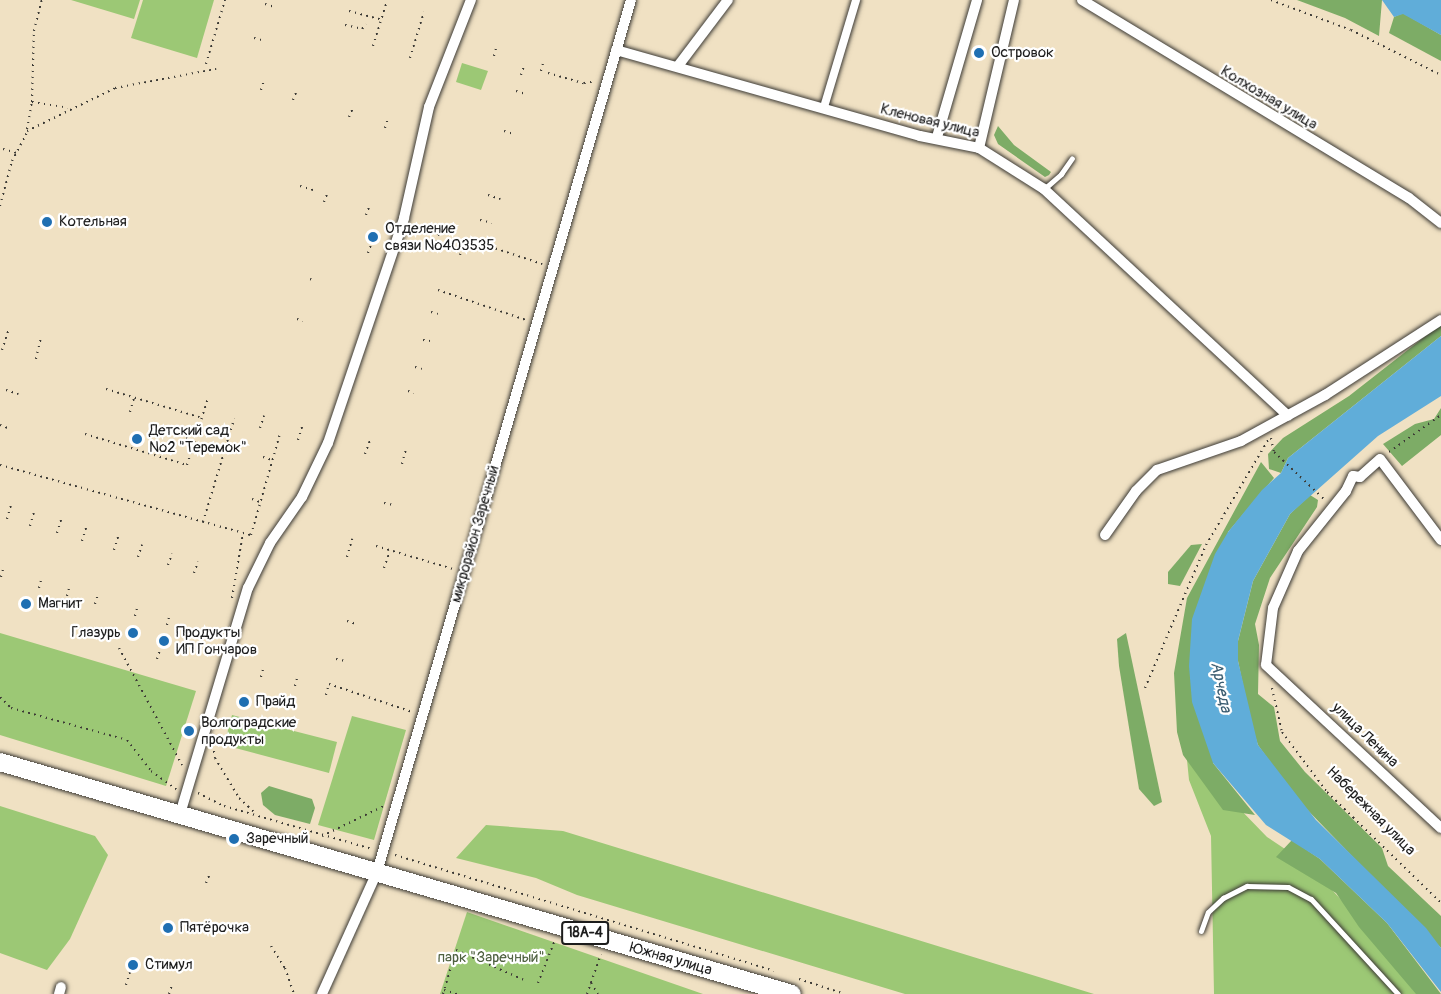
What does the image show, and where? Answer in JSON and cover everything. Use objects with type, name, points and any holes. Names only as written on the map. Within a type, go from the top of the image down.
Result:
[{"type":"main road","name":"18А-4","points":[[0,762],[377,872]]},
{"type":"main road","name":"Южная улица","points":[[377,872],[560,926],[792,985]]},
{"type":"street","points":[[180,814],[248,588],[270,543],[303,497],[328,443],[404,218],[429,107],[471,0]]},
{"type":"street","name":"микрорайон Заречный","points":[[322,994],[377,872],[631,0]]},
{"type":"street","points":[[678,66],[728,0]]},
{"type":"street","points":[[824,107],[856,0]]},
{"type":"street","points":[[937,137],[977,0]]},
{"type":"street","points":[[979,148],[1014,0]]},
{"type":"street","name":"Колхозная улица","points":[[1082,0],[1408,198],[1441,222]]},
{"type":"street","name":"Кленовая улица","points":[[616,50],[979,148],[1044,189],[1288,416]]},
{"type":"street","points":[[1105,535],[1136,491],[1157,470],[1241,441],[1288,416],[1441,320]]},
{"type":"street","points":[[1266,664],[1273,608],[1298,551],[1346,491],[1348,481],[1360,477],[1380,459],[1441,540]]},
{"type":"street","name":"улица Ленина","points":[[1266,664],[1441,828]]},
{"type":"lane","points":[[1044,189],[1061,174],[1072,158]]},
{"type":"lane","points":[[1201,931],[1208,912],[1223,898],[1247,886],[1288,887],[1311,899],[1398,994]]},
{"type":"path","points":[[0,206],[17,153],[27,131],[32,102],[30,61],[42,0]]},
{"type":"path","points":[[206,64],[225,0]]},
{"type":"path","points":[[1271,0],[1352,30],[1441,75]]},
{"type":"path","points":[[373,46],[387,1]]},
{"type":"path","points":[[265,4],[275,7]]},
{"type":"path","points":[[349,11],[382,20]]},
{"type":"path","points":[[410,58],[424,12]]},
{"type":"path","points":[[345,25],[362,29],[366,24]]},
{"type":"path","points":[[254,38],[265,41]]},
{"type":"path","points":[[494,56],[497,45]]},
{"type":"path","points":[[541,71],[544,60]]},
{"type":"path","points":[[521,75],[524,66]]},
{"type":"path","points":[[27,131],[69,108],[131,83],[170,80],[216,69]]},
{"type":"path","points":[[548,73],[584,83],[608,79]]},
{"type":"path","points":[[261,90],[264,80]]},
{"type":"path","points":[[293,100],[297,90]]},
{"type":"path","points":[[516,92],[526,94]]},
{"type":"path","points":[[32,102],[69,108]]},
{"type":"path","points":[[349,117],[353,108]]},
{"type":"path","points":[[385,128],[388,118]]},
{"type":"path","points":[[25,120],[29,121]]},
{"type":"path","points":[[504,131],[514,134]]},
{"type":"path","points":[[3,149],[17,153]]},
{"type":"path","points":[[300,186],[313,190]]},
{"type":"path","points":[[324,202],[327,194]]},
{"type":"path","points":[[488,195],[500,199]]},
{"type":"path","points":[[366,215],[369,207]]},
{"type":"path","points":[[480,219],[492,224]]},
{"type":"path","points":[[435,247],[440,230]]},
{"type":"path","points":[[460,255],[465,238]]},
{"type":"path","points":[[473,241],[553,268]]},
{"type":"path","points":[[368,253],[372,242]]},
{"type":"path","points":[[310,279],[315,281]]},
{"type":"path","points":[[438,290],[537,324]]},
{"type":"path","points":[[431,312],[438,314]]},
{"type":"path","points":[[297,319],[303,321]]},
{"type":"path","points":[[2,350],[9,329]]},
{"type":"path","points":[[36,358],[42,338]]},
{"type":"path","points":[[423,339],[430,341]]},
{"type":"path","points":[[415,367],[422,369]]},
{"type":"path","points":[[106,389],[202,418]]},
{"type":"path","points":[[6,390],[18,394]]},
{"type":"path","points":[[408,391],[414,393]]},
{"type":"path","points":[[130,412],[134,398]]},
{"type":"path","points":[[85,434],[187,465],[208,398]]},
{"type":"path","points":[[1380,459],[1404,438],[1441,415]]},
{"type":"path","points":[[260,428],[264,416]]},
{"type":"path","points":[[203,522],[234,419]]},
{"type":"path","points":[[0,426],[8,428]]},
{"type":"path","points":[[298,441],[302,427]]},
{"type":"path","points":[[0,465],[251,535],[280,434]]},
{"type":"path","points":[[1145,688],[1206,545],[1270,435],[1274,452],[1328,504]]},
{"type":"path","points":[[118,444],[120,438]]},
{"type":"path","points":[[186,438],[194,441]]},
{"type":"path","points":[[365,453],[370,440]]},
{"type":"path","points":[[402,464],[406,449]]},
{"type":"path","points":[[263,457],[272,460]]},
{"type":"path","points":[[252,500],[260,502]]},
{"type":"path","points":[[384,503],[393,505]]},
{"type":"path","points":[[7,519],[11,505]]},
{"type":"path","points":[[30,526],[34,512]]},
{"type":"path","points":[[57,533],[61,520]]},
{"type":"path","points":[[82,541],[86,528]]},
{"type":"path","points":[[231,608],[243,533]]},
{"type":"path","points":[[114,550],[118,537]]},
{"type":"path","points":[[347,557],[352,539]]},
{"type":"path","points":[[138,557],[142,545]]},
{"type":"path","points":[[376,546],[464,573]]},
{"type":"path","points":[[384,568],[390,551]]},
{"type":"path","points":[[168,565],[172,554]]},
{"type":"path","points":[[194,573],[198,562]]},
{"type":"path","points":[[1,577],[4,566]]},
{"type":"path","points":[[39,588],[42,577]]},
{"type":"path","points":[[67,596],[70,585]]},
{"type":"path","points":[[95,604],[98,594]]},
{"type":"path","points":[[135,616],[138,605]]},
{"type":"path","points":[[167,625],[170,614]]},
{"type":"path","points":[[347,621],[356,624]]},
{"type":"path","points":[[201,635],[205,624]]},
{"type":"path","points":[[157,659],[160,647]]},
{"type":"path","points":[[118,648],[197,792],[207,800],[322,836],[383,851],[781,973]]},
{"type":"path","points":[[336,659],[345,662]]},
{"type":"path","name":"Набережная улица","points":[[1266,664],[1282,732],[1327,792],[1441,903]]},
{"type":"path","points":[[261,677],[264,666]]},
{"type":"path","points":[[295,686],[298,675]]},
{"type":"path","points":[[326,695],[329,684],[423,715]]},
{"type":"path","points":[[0,697],[11,708],[127,740],[152,771],[185,794]]},
{"type":"path","points":[[208,722],[215,758],[238,798],[257,816]]},
{"type":"path","points":[[322,836],[398,799]]},
{"type":"path","points":[[206,884],[209,876]]},
{"type":"path","points":[[538,982],[560,926]]},
{"type":"path","points":[[271,946],[285,968],[294,994]]},
{"type":"path","points":[[457,994],[444,992],[456,950],[524,980]]},
{"type":"path","points":[[587,994],[602,952]]},
{"type":"path","points":[[126,985],[130,972]]},
{"type":"path","points":[[591,983],[598,994]]},
{"type":"path","points":[[169,994],[172,985]]},
{"type":"path","points":[[792,985],[845,994]]},
{"type":"green space","points":[[71,0],[140,0],[134,19]]},
{"type":"green space","points":[[143,0],[214,0],[197,58],[131,38]]},
{"type":"green space","points":[[1297,0],[1382,0],[1379,36],[1345,18]]},
{"type":"green space","points":[[1403,13],[1441,35],[1441,61],[1389,33],[1394,17]]},
{"type":"green space","points":[[462,63],[488,71],[481,90],[456,82]]},
{"type":"green space","points":[[998,126],[1014,145],[1051,172],[1049,175],[1045,177],[998,144],[994,135]]},
{"type":"green space","points":[[1441,324],[1441,336],[1288,458],[1281,473],[1269,469],[1268,454],[1283,438],[1349,396]]},
{"type":"green space","points":[[1441,408],[1441,435],[1402,466],[1383,444],[1415,424],[1434,419]]},
{"type":"green space","points":[[1261,462],[1274,478],[1228,532],[1213,763],[1255,815],[1223,810],[1183,755],[1177,732],[1174,673],[1187,598]]},
{"type":"green space","points":[[1310,495],[1318,500],[1317,507],[1270,578],[1255,624],[1259,645],[1258,694],[1274,707],[1280,741],[1305,772],[1382,848],[1388,866],[1441,916],[1441,948],[1294,796],[1258,745],[1251,724],[1238,661],[1238,641],[1253,581],[1290,514]]},
{"type":"green space","points":[[1202,544],[1180,586],[1168,584],[1168,572],[1191,545]]},
{"type":"green space","points":[[0,633],[196,691],[166,786],[0,735]]},
{"type":"green space","points":[[1126,633],[1162,802],[1154,806],[1139,789],[1119,666],[1117,639]]},
{"type":"green space","points":[[232,715],[337,742],[329,773],[224,745]]},
{"type":"green space","points":[[352,716],[406,730],[374,840],[318,825]]},
{"type":"green space","points":[[1184,730],[1234,803],[1267,837],[1309,865],[1428,994],[1214,994],[1211,836],[1189,780]]},
{"type":"green space","points":[[269,786],[312,799],[315,808],[310,824],[275,815],[263,805],[261,793]]},
{"type":"green space","points":[[0,806],[95,836],[108,855],[70,939],[47,970],[0,953]]},
{"type":"green space","points":[[486,825],[563,831],[1094,994],[905,994],[577,895],[536,878],[456,858]]},
{"type":"green space","points":[[1292,840],[1320,859],[1387,923],[1441,994],[1416,994],[1359,927],[1336,893],[1276,857]]},
{"type":"green space","name":"парк \"Заречный\"","points":[[467,912],[703,994],[440,994]]},
{"type":"water","points":[[1382,0],[1441,0],[1441,35],[1403,14],[1394,17]]},
{"type":"water","name":"Арчеда","points":[[1441,336],[1441,396],[1378,436],[1290,514],[1253,581],[1238,641],[1238,661],[1258,745],[1316,820],[1426,928],[1441,948],[1441,992],[1387,923],[1320,859],[1266,825],[1213,763],[1192,702],[1189,666],[1192,619],[1215,554],[1228,532],[1262,490],[1281,473],[1288,458]]},
{"type":"place","name":"Островок","points":[[979,53]]},
{"type":"place","name":"Котельная","points":[[47,222]]},
{"type":"place","name":"Отделение связи №403535","points":[[373,237]]},
{"type":"place","name":"Детский сад №2 \"Теремок\"","points":[[137,439]]},
{"type":"place","name":"Магнит","points":[[26,604]]},
{"type":"place","name":"Глазурь","points":[[133,633]]},
{"type":"place","name":"Продукты ИП Гончаров","points":[[164,641]]},
{"type":"place","name":"Прайд","points":[[244,702]]},
{"type":"place","name":"Волгоградские продукты","points":[[189,731]]},
{"type":"place","name":"Заречный","points":[[234,839]]},
{"type":"place","name":"Пятёрочка","points":[[168,928]]},
{"type":"place","name":"Стимул","points":[[133,965]]}]
